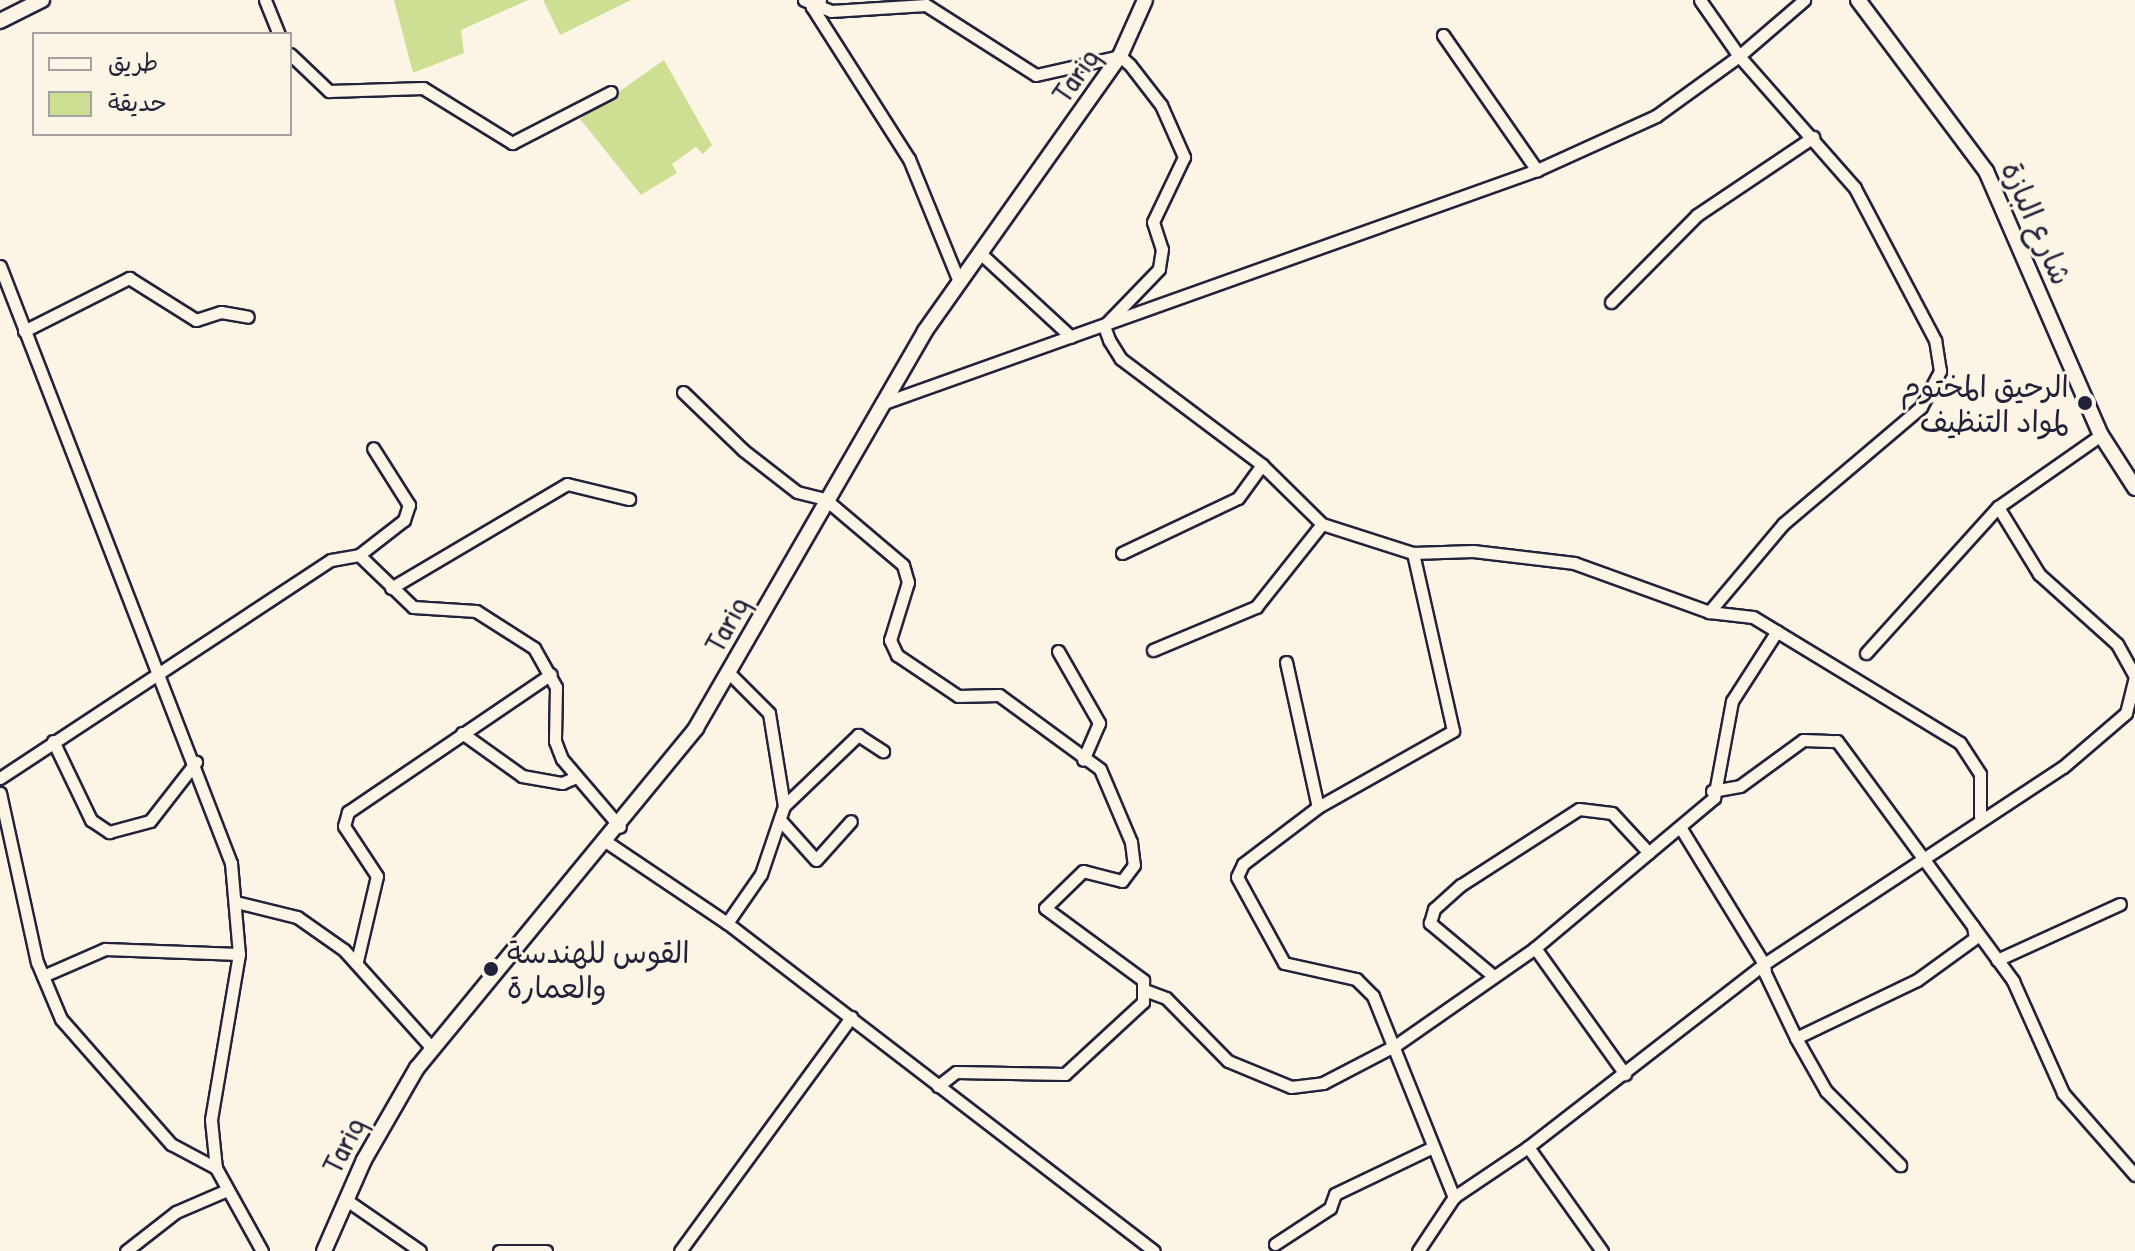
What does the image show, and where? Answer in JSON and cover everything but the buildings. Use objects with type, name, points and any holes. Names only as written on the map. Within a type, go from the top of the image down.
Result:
[{"type":"main road","points":[[0,21],[42,0]]},
{"type":"main road","name":"Tariq","points":[[324,1251],[345,1199],[432,1048],[608,843],[729,673],[880,404],[958,279],[1120,56],[1145,0]]},
{"type":"main road","name":"شارع البازة","points":[[1858,0],[1986,171],[2101,435],[2135,488]]},
{"type":"street","points":[[265,0],[278,32]]},
{"type":"street","points":[[1700,0],[1739,56],[1813,137],[1877,222],[1935,340],[1940,371],[1921,407],[1783,524],[1709,612]]},
{"type":"street","points":[[880,404],[1537,170],[1656,116],[1739,56],[1804,0]]},
{"type":"street","points":[[812,2],[926,5],[1036,75],[1120,56],[1161,105],[1184,157],[1153,222],[1162,249],[1159,269],[1104,326]]},
{"type":"street","points":[[812,2],[909,159],[958,279]]},
{"type":"street","points":[[1443,35],[1537,170]]},
{"type":"street","points":[[292,56],[329,91],[423,88],[512,143],[611,92]]},
{"type":"street","points":[[1611,302],[1697,215],[1813,137]]},
{"type":"street","points":[[979,252],[1071,337]]},
{"type":"street","points":[[0,266],[196,762],[240,903],[239,954],[215,1074],[216,1168],[262,1251]]},
{"type":"street","points":[[24,331],[129,278],[196,320],[221,312],[248,317]]},
{"type":"street","points":[[1104,326],[1121,359],[1262,465],[1322,524],[1413,553],[1473,551],[1574,563],[1709,612],[1753,617],[1960,743],[1980,774],[1980,816]]},
{"type":"street","points":[[683,392],[786,483],[825,499],[907,570],[890,640],[897,655],[958,696],[999,695],[1108,780],[1134,865],[1117,883],[1078,873],[1045,908],[1138,976],[1147,991],[1166,998],[1228,1061],[1291,1087],[1323,1083],[1396,1045],[1491,974],[1535,948],[1649,853],[1682,830],[1717,793],[1711,792]]},
{"type":"street","points":[[1866,653],[1998,507],[2101,435]]},
{"type":"street","points":[[0,778],[158,668],[331,560],[359,555],[404,520],[409,505],[373,448]]},
{"type":"street","points":[[1122,553],[1238,498],[1262,465]]},
{"type":"street","points":[[391,588],[567,484],[584,482],[629,499]]},
{"type":"street","points":[[1418,1251],[1454,1197],[1528,1147],[1764,964],[1980,816],[2063,767],[2126,713],[2135,678],[2117,644],[2039,574],[1998,507]]},
{"type":"street","points":[[1153,650],[1256,607],[1322,524]]},
{"type":"street","points":[[1413,553],[1453,731],[1318,807],[1243,864],[1238,884],[1276,956],[1292,968],[1364,984],[1396,1045],[1454,1197]]},
{"type":"street","points":[[359,555],[413,607],[460,606],[496,620],[534,648],[551,674],[559,702],[555,741],[576,777],[620,827]]},
{"type":"street","points":[[1711,792],[1720,778],[1718,747],[1732,701],[1777,631]]},
{"type":"street","points":[[1058,651],[1099,723],[1083,760]]},
{"type":"street","points":[[1286,662],[1318,807]]},
{"type":"street","points":[[727,923],[761,874],[784,806],[769,713],[729,673]]},
{"type":"street","points":[[357,961],[377,876],[345,817],[551,674]]},
{"type":"street","points":[[462,733],[522,776],[562,783],[576,777]]},
{"type":"street","points":[[784,806],[858,735],[883,751]]},
{"type":"street","points":[[1711,792],[1740,786],[1803,740],[1837,741],[1997,960],[2063,1093],[2135,1175]]},
{"type":"street","points":[[53,741],[91,820],[109,832],[150,821],[165,808],[196,762]]},
{"type":"street","points":[[0,793],[43,976],[61,1019],[171,1144],[216,1168]]},
{"type":"street","points":[[1491,974],[1430,923],[1434,909],[1461,885],[1579,809],[1612,813],[1649,853]]},
{"type":"street","points":[[781,821],[816,860],[851,821]]},
{"type":"street","points":[[1682,830],[1764,964],[1771,997],[1826,1091],[1900,1165]]},
{"type":"street","points":[[608,843],[727,923],[1154,1251]]},
{"type":"street","points":[[240,903],[297,917],[357,961],[432,1048]]},
{"type":"street","points":[[1997,960],[2120,904]]},
{"type":"street","points":[[1796,1038],[1917,980],[1975,938],[1973,926]]},
{"type":"street","points":[[1535,948],[1625,1074]]},
{"type":"street","points":[[43,976],[105,949],[239,954]]},
{"type":"street","points":[[938,1086],[956,1072],[1065,1074],[1147,991]]},
{"type":"street","points":[[680,1251],[851,1017]]},
{"type":"street","points":[[1275,1244],[1330,1208],[1335,1194],[1433,1147]]},
{"type":"street","points":[[1528,1147],[1602,1251]]},
{"type":"street","points":[[126,1251],[176,1212],[227,1190]]},
{"type":"street","points":[[345,1199],[420,1251]]},
{"type":"street","points":[[499,1251],[546,1251]]},
{"type":"green space","points":[[394,0],[528,0],[461,30],[464,53],[413,73]]},
{"type":"green space","points":[[543,0],[631,0],[560,35]]},
{"type":"green space","points":[[664,60],[712,145],[703,154],[696,147],[672,164],[677,173],[641,195],[580,119]]},
{"type":"place","name":"الرحيق المختوم لمواد التنظيف","points":[[2085,403]]},
{"type":"place","name":"القوس للهندسة والعمارة","points":[[491,969]]}]
